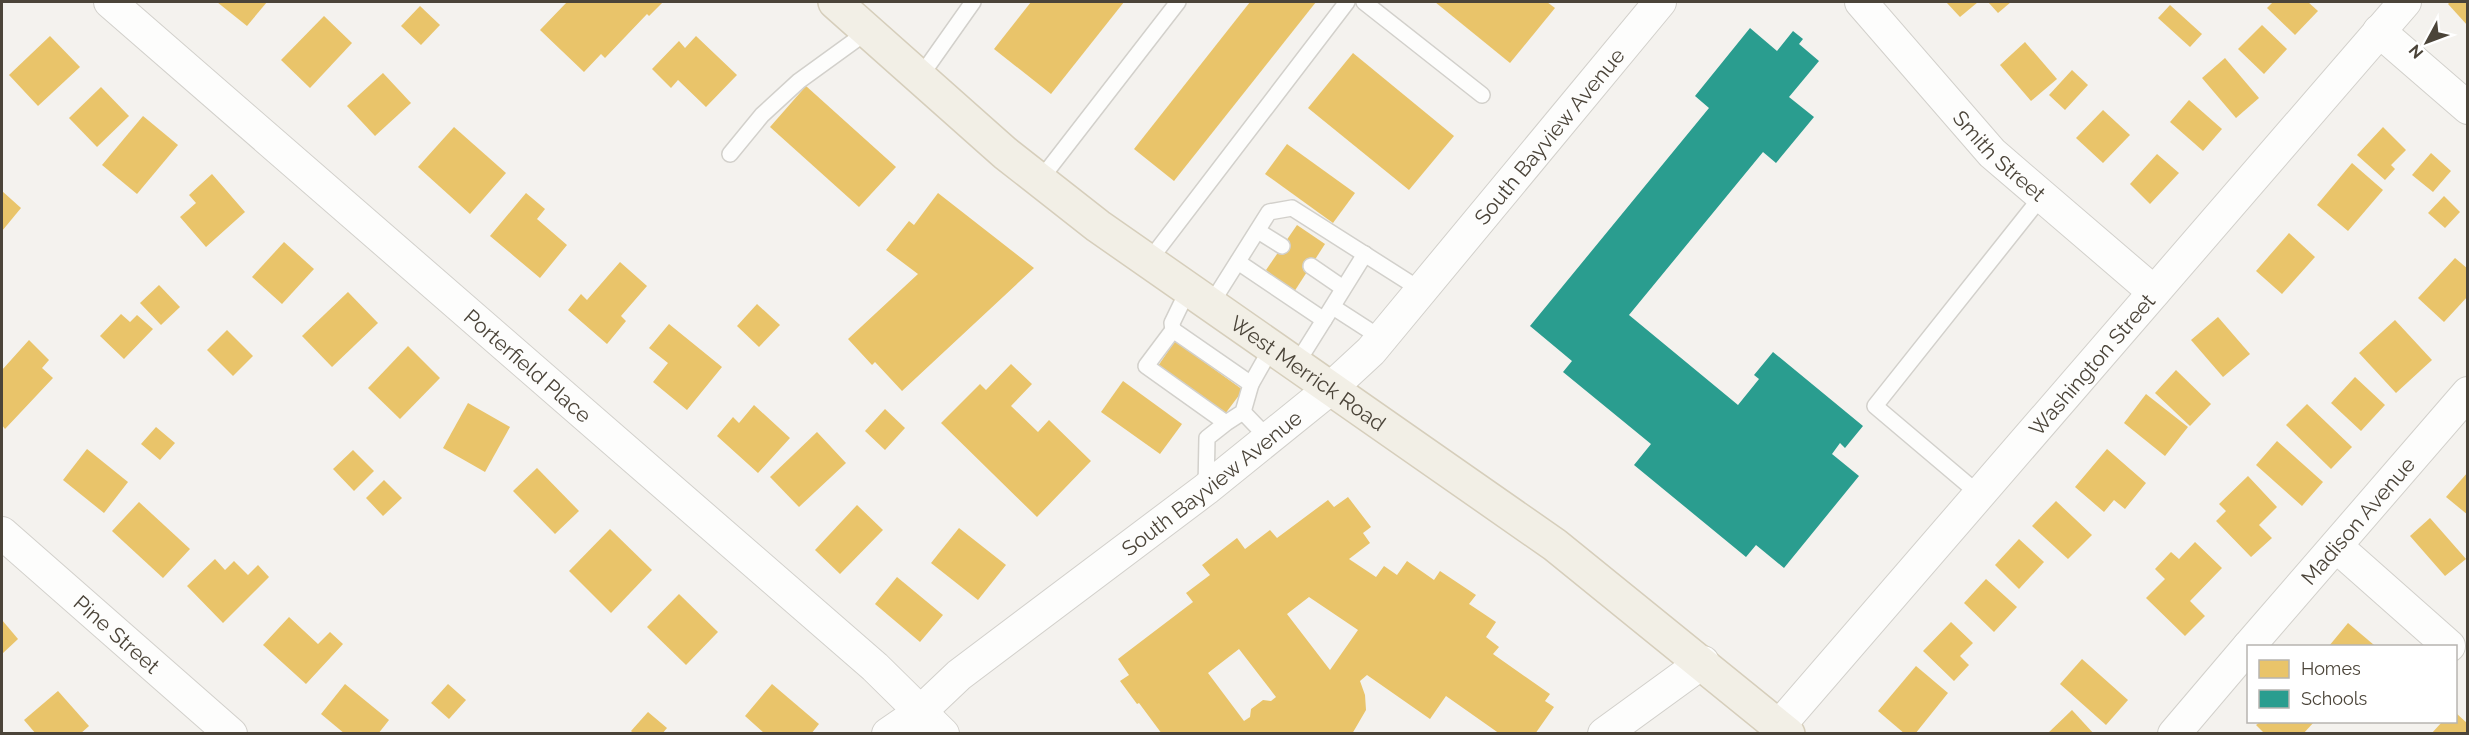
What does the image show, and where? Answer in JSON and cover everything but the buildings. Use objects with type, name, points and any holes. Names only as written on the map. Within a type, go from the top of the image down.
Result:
[{"type":"main road","name":"West Merrick Road","points":[[835,2],[1040,180],[1148,262],[1555,545],[1703,662],[1783,730]]},
{"type":"street","name":"Porterfield Place","points":[[110,2],[875,667],[943,734]]},
{"type":"street","name":"South Bayview Avenue","points":[[888,734],[920,712],[959,675],[1206,489],[1331,388],[1371,351],[1660,2]]},
{"type":"street","name":"Smith Street","points":[[1861,2],[1992,153],[2154,292]]},
{"type":"street","name":"Washington Street","points":[[1783,730],[1979,494],[2405,2]]},
{"type":"street","points":[[2379,31],[2468,108]]},
{"type":"street","name":"Madison Avenue","points":[[2251,645],[2468,393]]},
{"type":"street","name":"Pine Street","points":[[2,533],[231,734]]},
{"type":"street","points":[[2336,546],[2448,645]]},
{"type":"street","name":"Madison Avenue","points":[[2174,734],[2247,649]]},
{"type":"street","points":[[1604,734],[1703,662]]},
{"type":"lane","points":[[920,77],[973,2]]},
{"type":"lane","points":[[1040,180],[1178,2]]},
{"type":"lane","points":[[1148,262],[1347,2]]},
{"type":"lane","points":[[1364,2],[1482,95]]},
{"type":"lane","points":[[730,154],[762,115],[799,81],[868,31]]},
{"type":"lane","points":[[1979,494],[1875,406],[2042,196]]},
{"type":"lane","points":[[1251,384],[1228,373],[1200,354],[1173,330],[1172,323],[1238,262],[1269,212],[1292,208],[1421,290]]},
{"type":"lane","points":[[1258,231],[1282,246]]},
{"type":"lane","points":[[1206,489],[1208,438],[1243,412],[1251,384],[1328,313],[1365,254]]},
{"type":"lane","points":[[1238,262],[1328,313],[1381,338]]},
{"type":"lane","points":[[1311,266],[1343,288]]},
{"type":"lane","points":[[1173,330],[1146,366],[1206,404],[1226,423]]},
{"type":"lane","points":[[1243,412],[1268,438]]}]
